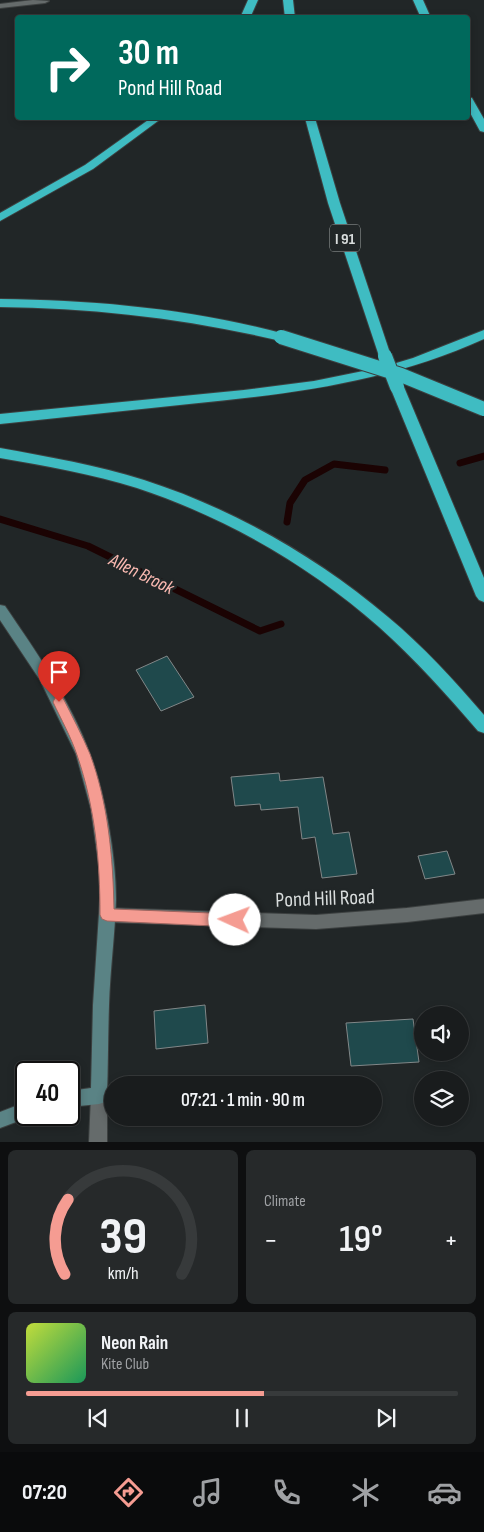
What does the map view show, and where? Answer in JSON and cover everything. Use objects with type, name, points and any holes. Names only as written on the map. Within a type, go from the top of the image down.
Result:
[{"type":"highway","points":[[246,15],[253,0]]},
{"type":"highway","points":[[288,0],[290,15]]},
{"type":"highway","points":[[418,0],[425,15]]},
{"type":"highway","points":[[470,104],[484,130]]},
{"type":"highway","points":[[0,218],[89,167],[153,120]]},
{"type":"highway","name":"I 91","points":[[311,120],[345,239],[385,356],[484,596]]},
{"type":"highway","points":[[0,303],[63,304],[142,311],[211,321],[281,337],[402,375],[484,409]]},
{"type":"highway","points":[[0,419],[274,391],[334,383],[376,374],[415,362],[484,334]]},
{"type":"highway","points":[[0,453],[62,464],[146,486],[208,510],[273,543],[329,578],[378,616],[434,668],[484,726]]},
{"type":"main road","points":[[0,610],[45,676],[83,754],[98,808],[103,835],[107,915],[101,1005],[99,1096],[80,1098]]},
{"type":"main road","points":[[0,1120],[15,1114]]},
{"type":"street","points":[[0,6],[45,1]]},
{"type":"street","name":"Pond Hill Road","points":[[107,915],[316,922],[388,917],[484,906]]},
{"type":"street","points":[[98,1142],[99,1096]]},
{"type":"building","points":[[167,656],[194,697],[161,711],[136,670]]},
{"type":"building","points":[[279,773],[280,781],[323,777],[333,834],[349,832],[357,874],[322,878],[315,837],[302,839],[298,807],[261,810],[260,804],[235,806],[231,777]]},
{"type":"building","points":[[447,851],[455,874],[425,879],[418,856]]},
{"type":"building","points":[[205,1005],[208,1043],[156,1049],[154,1011]]},
{"type":"building","points":[[413,1019],[414,1061],[419,1062],[351,1066],[346,1023]]},
{"type":"waterway","name":"Allen Brook","points":[[460,463],[484,456]]},
{"type":"waterway","name":"Allen Brook","points":[[287,522],[290,503],[305,480],[334,464],[385,470]]},
{"type":"waterway","name":"Allen Brook","points":[[0,519],[88,546],[260,631],[281,624]]},
{"type":"route","points":[[59,702],[83,754],[98,808],[106,866],[107,915],[235,920]]}]
